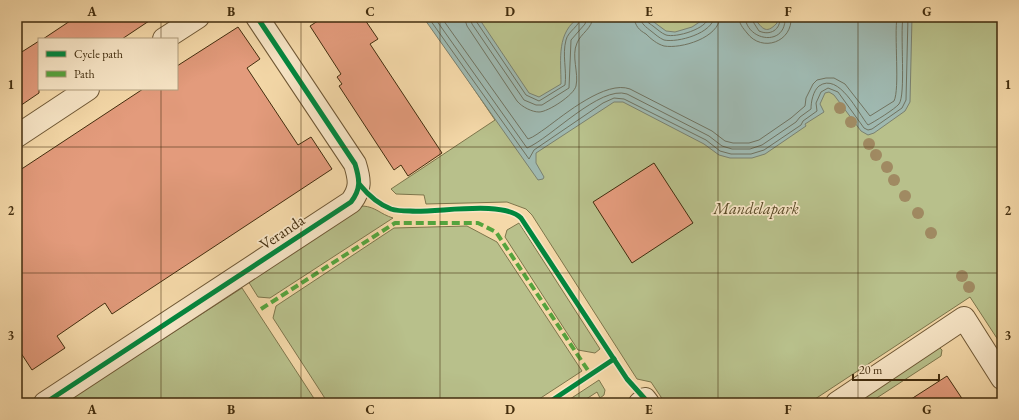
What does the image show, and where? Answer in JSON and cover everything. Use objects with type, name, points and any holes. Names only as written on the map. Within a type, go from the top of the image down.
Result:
[{"type":"street","points":[[166,38],[198,17]]},
{"type":"street","name":"Veranda","points":[[45,403],[351,202],[357,194],[360,185],[355,164],[257,17]]},
{"type":"street","points":[[17,136],[86,90]]},
{"type":"street","points":[[837,403],[964,318],[1002,378]]},
{"type":"street","points":[[640,403],[645,400],[648,403]]},
{"type":"green space","name":"Mandelapark","points":[[425,17],[1002,17],[1002,346],[970,297],[809,403],[665,403],[651,382],[637,379],[532,215],[526,209],[507,202],[426,204],[424,195],[396,194],[391,189],[495,120]]},
{"type":"green space","points":[[363,206],[393,218],[270,298],[258,297],[248,281]]},
{"type":"green space","points":[[519,223],[600,349],[595,353],[578,350],[505,237],[507,230]]},
{"type":"green space","points":[[467,226],[497,242],[582,371],[533,403],[328,403],[273,318],[276,306],[394,228]]},
{"type":"green space","points":[[242,288],[317,403],[64,403]]},
{"type":"green space","points":[[939,347],[942,350],[941,356],[869,403],[853,403]]},
{"type":"green space","points":[[599,380],[605,390],[604,395],[600,398],[597,392],[580,403],[564,403]]},
{"type":"water","points":[[423,17],[478,17],[529,93],[539,97],[561,84],[561,56],[563,38],[572,23],[580,17],[647,17],[666,31],[675,32],[692,27],[707,17],[753,17],[761,27],[764,29],[769,29],[777,23],[776,17],[912,17],[910,102],[905,111],[874,133],[868,135],[861,131],[834,95],[829,92],[825,93],[820,104],[824,112],[805,124],[806,126],[765,154],[752,158],[730,158],[719,155],[704,144],[623,102],[614,102],[536,153],[536,163],[544,177],[543,179],[538,180]]},
{"type":"building","points":[[76,17],[155,17],[124,38],[44,38]]},
{"type":"building","points":[[324,17],[363,17],[378,39],[370,44],[442,153],[408,176],[401,165],[394,170],[339,86],[342,84],[337,77],[341,74],[310,26]]},
{"type":"building","points":[[238,27],[260,59],[247,68],[298,145],[311,137],[332,169],[112,314],[105,303],[57,336],[65,348],[32,370],[17,347],[17,172],[141,90],[178,90],[178,65]]},
{"type":"building","points":[[38,42],[39,93],[17,108],[17,55]]},
{"type":"building","points":[[654,163],[693,223],[632,263],[593,202]]},
{"type":"building","points":[[947,376],[965,403],[905,403]]},
{"type":"marked path","points":[[261,309],[395,223],[478,223],[496,232],[591,375]]},
{"type":"cycle path","points":[[45,403],[351,202],[357,193],[359,184],[355,164],[257,17]]},
{"type":"cycle path","points":[[360,185],[370,196],[391,209],[403,211],[422,211],[485,208],[512,213],[521,218],[627,379],[645,399]]},
{"type":"cycle path","points":[[548,403],[614,359]]}]
